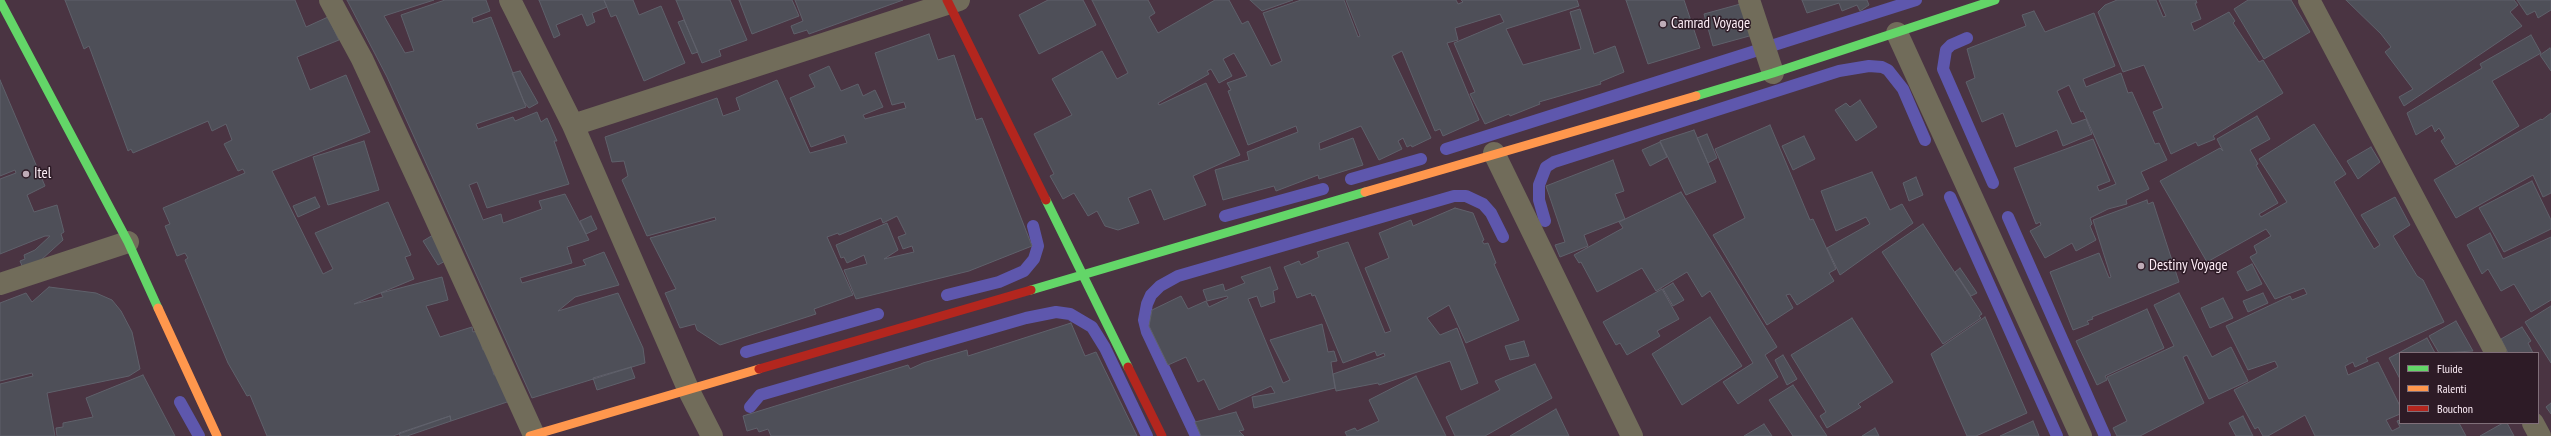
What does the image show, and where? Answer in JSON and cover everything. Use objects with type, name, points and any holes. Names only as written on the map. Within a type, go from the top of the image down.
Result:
[{"type":"street","points":[[330,0],[362,59],[420,184],[532,435],[689,391],[1494,153],[1773,73],[1995,0]]},
{"type":"street","points":[[510,0],[573,125],[689,391],[712,436]]},
{"type":"street","points":[[1750,0],[1773,73]]},
{"type":"street","points":[[2309,0],[2495,352]]},
{"type":"street","points":[[0,1],[128,242],[217,436]]},
{"type":"street","points":[[573,125],[951,1],[1082,274],[1162,436]]},
{"type":"street","points":[[1897,33],[2081,436]]},
{"type":"street","points":[[1494,153],[1632,436]]},
{"type":"street","points":[[0,284],[128,242]]},
{"type":"street","points":[[2534,424],[2540,436]]},
{"type":"building","points":[[65,0],[295,0],[306,27],[328,17],[339,40],[297,57],[310,90],[346,75],[370,132],[272,171],[323,274],[333,269],[315,233],[388,202],[411,255],[405,257],[414,279],[354,304],[383,297],[381,293],[442,277],[448,300],[426,306],[440,337],[472,327],[473,332],[477,331],[483,350],[486,349],[494,375],[501,373],[513,400],[451,421],[450,416],[393,436],[267,436],[250,395],[247,396],[228,363],[185,260],[188,258],[185,253],[177,256],[165,226],[170,224],[163,208],[245,173],[243,169],[238,171],[224,144],[232,140],[226,124],[212,131],[208,121],[133,153],[131,149],[128,151],[89,46],[84,49]]},
{"type":"building","points":[[347,0],[434,0],[384,16],[405,53],[414,51],[401,15],[445,0],[486,0],[490,11],[472,18],[473,23],[491,17],[526,107],[476,124],[478,129],[513,117],[515,121],[537,112],[541,122],[547,118],[557,141],[554,141],[569,184],[487,208],[477,182],[469,185],[483,220],[501,214],[503,223],[542,209],[539,201],[565,194],[589,240],[567,247],[572,263],[520,278],[522,283],[586,265],[583,260],[604,252],[619,285],[575,297],[558,311],[618,293],[643,348],[645,363],[532,398],[387,77]]},
{"type":"building","points":[[539,0],[604,0],[607,7],[592,13],[595,22],[587,26],[582,14],[556,25],[560,35],[554,38]]},
{"type":"building","points":[[604,0],[633,0],[639,15],[661,6],[685,63],[644,81],[616,15],[611,17]]},
{"type":"building","points":[[676,0],[730,0],[747,40],[719,50],[721,56],[702,63]]},
{"type":"building","points":[[739,0],[792,0],[799,16],[752,34]]},
{"type":"building","points":[[795,0],[903,0],[809,34],[807,30],[794,34],[791,26],[803,21]]},
{"type":"building","points":[[1048,0],[1083,0],[1096,25],[1039,54],[1019,15]]},
{"type":"building","points":[[1092,0],[1148,0],[1155,13],[1149,17],[1158,33],[1215,0],[1229,0],[1242,24],[1248,21],[1271,66],[1282,61],[1263,13],[1301,0],[1344,0],[1358,37],[1360,36],[1346,0],[1456,0],[1458,4],[1463,2],[1461,0],[1577,0],[1579,6],[1506,29],[1523,65],[1581,49],[1570,12],[1580,9],[1594,54],[1615,46],[1624,72],[1600,82],[1601,84],[1539,102],[1540,104],[1485,124],[1470,94],[1475,92],[1454,43],[1504,22],[1500,14],[1455,28],[1458,40],[1447,43],[1479,120],[1443,136],[1440,129],[1435,131],[1402,51],[1392,56],[1431,138],[1412,147],[1411,145],[1407,147],[1403,138],[1398,141],[1402,149],[1379,160],[1361,126],[1319,143],[1320,150],[1353,138],[1363,165],[1319,179],[1318,175],[1276,191],[1274,186],[1223,200],[1215,170],[1249,160],[1247,152],[1298,132],[1296,126],[1248,145],[1228,91],[1231,90],[1227,83],[1247,76],[1234,53],[1223,59],[1232,76],[1219,83],[1211,69],[1207,71],[1209,74],[1158,103],[1159,105],[1206,83],[1240,155],[1193,176],[1206,205],[1164,220],[1151,189],[1128,198],[1139,223],[1118,230],[1105,226],[1097,211],[1088,216],[1074,193],[1063,199],[1050,176],[1054,174],[1034,134],[1072,115],[1052,79],[1102,51],[1117,79],[1128,73]]},
{"type":"building","points":[[1250,0],[1293,0],[1262,11]]},
{"type":"building","name":"Camrad Voyage","points":[[1626,0],[1684,0],[1700,48],[1648,64]]},
{"type":"building","points":[[1802,0],[1867,0],[1869,5],[1860,11],[1857,5],[1842,11],[1839,3],[1807,13]]},
{"type":"building","points":[[2117,0],[2156,0],[2163,17],[2166,16],[2159,0],[2196,0],[2197,3],[2195,3],[2201,19],[2191,23],[2194,31],[2229,12],[2235,21],[2233,23],[2259,62],[2263,60],[2283,93],[2213,136],[2215,139],[2198,146],[2196,142],[2171,154],[2153,112],[2163,108],[2144,65],[2123,72],[2098,12],[2105,5]]},
{"type":"building","points":[[2248,0],[2291,0],[2310,32],[2264,59],[2234,9]]},
{"type":"building","points":[[2346,0],[2514,0],[2518,5],[2510,12],[2522,26],[2404,106],[2399,97],[2413,89],[2385,52],[2391,47],[2381,34]]},
{"type":"building","points":[[2517,0],[2551,0],[2551,10],[2538,18],[2535,11],[2527,15]]},
{"type":"building","points":[[1744,3],[1753,35],[1713,46],[1704,14]]},
{"type":"building","points":[[2034,11],[2045,32],[2094,13],[2115,66],[2083,79],[2086,87],[2121,73],[2128,93],[2132,92],[2155,144],[2159,143],[2167,160],[2141,172],[2149,189],[2126,200],[2127,204],[2108,209],[2090,218],[2092,224],[2090,226],[2096,240],[2076,251],[2072,243],[2045,258],[2030,231],[2041,225],[2040,222],[2036,224],[2014,168],[2093,139],[2110,181],[2097,186],[2099,191],[2116,184],[2083,111],[2081,112],[2069,85],[2057,91],[2072,124],[2086,119],[2092,134],[2063,146],[2057,130],[2016,147],[2003,113],[1982,122],[1966,82],[1975,78],[1967,49],[2026,26],[2022,15]]},
{"type":"building","points":[[684,20],[698,52],[692,54],[678,22]]},
{"type":"building","points":[[929,34],[938,60],[954,55],[976,120],[982,118],[1032,246],[969,271],[856,299],[844,270],[867,264],[864,255],[847,263],[844,257],[841,258],[836,245],[887,223],[898,250],[884,259],[914,252],[912,246],[903,249],[898,237],[906,234],[897,216],[883,223],[881,218],[839,235],[838,233],[827,237],[853,295],[814,309],[816,314],[720,345],[697,330],[695,324],[680,328],[665,293],[676,289],[650,238],[716,220],[715,217],[647,236],[622,180],[628,176],[624,161],[612,162],[605,137],[717,98],[723,116],[740,110],[736,98],[777,80],[810,153],[847,143],[844,135],[811,147],[790,98],[815,87],[809,75],[829,66],[841,91],[858,84],[863,96],[875,90],[883,107],[863,115],[865,119],[906,108],[904,102],[892,105],[875,53]]},
{"type":"building","points":[[2531,35],[2541,53],[2492,81],[2519,126],[2456,165],[2441,141],[2445,138],[2439,128],[2435,132],[2432,125],[2416,135],[2407,113],[2482,68],[2480,64]]},
{"type":"building","points":[[2550,48],[2551,50],[2551,71],[2540,55]]},
{"type":"building","points":[[520,71],[538,103],[529,108],[524,102],[512,73]]},
{"type":"building","name":"Itel","points":[[0,80],[45,186],[27,195],[34,212],[57,205],[64,232],[61,234],[63,240],[41,260],[23,268],[20,261],[25,259],[24,255],[35,250],[50,236],[45,236],[0,254],[0,179],[16,173],[15,170],[0,176]]},
{"type":"building","points":[[1860,100],[1877,127],[1856,141],[1835,110],[1846,103],[1850,107]]},
{"type":"building","points":[[2551,113],[2551,193],[2543,197],[2533,175],[2456,218],[2434,180],[2541,119],[2542,120]]},
{"type":"building","points":[[2257,116],[2270,139],[2250,150],[2258,164],[2256,165],[2278,203],[2259,214],[2261,217],[2287,202],[2259,159],[2314,124],[2346,174],[2334,182],[2374,249],[2380,245],[2361,215],[2395,197],[2410,225],[2393,236],[2417,276],[2423,280],[2444,322],[2366,358],[2368,361],[2355,367],[2353,362],[2345,366],[2348,375],[2378,362],[2399,404],[2399,414],[2386,420],[2392,431],[2400,427],[2397,421],[2399,420],[2399,424],[2460,424],[2466,436],[2315,436],[2305,415],[2268,436],[2263,436],[2258,427],[2255,429],[2234,390],[2278,367],[2275,361],[2248,370],[2226,326],[2290,296],[2292,300],[2307,294],[2304,288],[2275,299],[2250,257],[2257,253],[2254,246],[2271,236],[2266,229],[2207,262],[2160,181],[2220,148],[2223,151],[2217,139]]},
{"type":"building","points":[[1770,125],[1810,220],[1813,219],[1836,269],[1829,273],[1834,281],[1797,305],[1790,294],[1786,295],[1793,308],[1767,325],[1713,235],[1745,218],[1715,149]]},
{"type":"building","points":[[1694,130],[1716,182],[1686,195],[1660,141]]},
{"type":"building","points":[[1707,134],[1717,158],[1708,163],[1697,138]]},
{"type":"building","points":[[1804,136],[1815,159],[1793,170],[1782,146]]},
{"type":"building","points":[[364,141],[379,190],[328,205],[313,157]]},
{"type":"building","points":[[1660,142],[1667,157],[1650,166],[1642,150]]},
{"type":"building","points":[[2371,147],[2380,162],[2358,179],[2347,161]]},
{"type":"building","points":[[1613,160],[1624,191],[1615,194],[1625,219],[1584,235],[1588,246],[1560,257],[1555,245],[1565,242],[1546,186]]},
{"type":"building","points":[[1872,172],[1890,210],[1902,204],[1913,223],[1840,275],[1827,248],[1870,224],[1866,217],[1836,231],[1821,191]]},
{"type":"building","points":[[1916,177],[1923,195],[1909,201],[1903,183]]},
{"type":"building","points":[[2532,181],[2551,220],[2551,229],[2504,252],[2479,208]]},
{"type":"building","points":[[1681,192],[1777,347],[1765,355],[1778,377],[1738,404],[1723,382],[1753,363],[1710,291],[1702,297],[1687,272],[1656,291],[1642,268],[1597,292],[1581,262],[1579,263],[1574,255],[1623,228],[1619,222]]},
{"type":"building","points":[[315,197],[320,207],[298,217],[293,206]]},
{"type":"building","name":"Destiny Voyage","points":[[2147,200],[2148,204],[2153,202],[2179,282],[2092,317],[2093,319],[2087,321],[2089,324],[2073,330],[2050,272],[2099,253],[2109,278],[2111,277],[2093,220]]},
{"type":"building","points":[[1455,208],[1473,213],[1484,240],[1482,241],[1484,244],[1488,243],[1496,263],[1494,264],[1519,320],[1466,343],[1449,305],[1427,318],[1440,335],[1457,328],[1478,383],[1461,390],[1450,361],[1379,385],[1378,383],[1336,391],[1333,374],[1385,356],[1384,353],[1377,356],[1375,351],[1343,363],[1315,295],[1312,296],[1311,293],[1297,298],[1284,267],[1299,261],[1301,265],[1319,257],[1317,252],[1348,242],[1385,333],[1391,331],[1365,268],[1389,258],[1379,233],[1411,220],[1413,226]]},
{"type":"building","points":[[591,216],[597,229],[586,234],[580,221]]},
{"type":"building","points":[[1923,224],[1982,314],[1979,316],[1981,318],[1943,344],[1882,252]]},
{"type":"building","points":[[2490,233],[2503,259],[2551,237],[2551,300],[2531,312],[2514,284],[2501,291],[2488,269],[2482,274],[2467,245]]},
{"type":"building","points":[[433,235],[447,260],[438,265],[423,241]]},
{"type":"building","points":[[2252,264],[2262,284],[2247,291],[2237,272]]},
{"type":"building","points":[[1270,267],[1278,289],[1273,291],[1275,302],[1261,307],[1257,296],[1248,299],[1283,383],[1290,380],[1270,340],[1322,324],[1328,352],[1334,351],[1337,361],[1331,362],[1335,388],[1254,408],[1252,397],[1275,393],[1271,386],[1219,410],[1204,379],[1198,382],[1186,357],[1168,365],[1149,326],[1152,310],[1181,296],[1188,309],[1206,301],[1209,307],[1228,298],[1227,296],[1207,301],[1203,290],[1223,284],[1225,291],[1245,283],[1241,277]]},
{"type":"building","points":[[1960,268],[1977,293],[1971,296],[1955,272]]},
{"type":"building","points":[[1673,283],[1684,300],[1673,306],[1663,289]]},
{"type":"building","points":[[49,287],[96,293],[112,300],[121,311],[132,332],[140,369],[129,376],[47,393],[55,436],[0,436],[0,384],[33,376],[32,373],[0,381],[0,303],[26,293],[32,302]]},
{"type":"building","points":[[1662,289],[1679,319],[1657,331],[1660,336],[1627,355],[1620,343],[1616,345],[1603,322]]},
{"type":"building","points":[[2179,293],[2212,357],[2231,347],[2248,381],[2209,399],[2187,355],[2183,357],[2204,403],[2140,436],[2117,436],[2113,428],[2127,421],[2107,377],[2174,346],[2154,305]]},
{"type":"building","points":[[2263,293],[2268,303],[2248,312],[2243,301]]},
{"type":"building","points":[[2223,298],[2233,318],[2210,328],[2201,308]]},
{"type":"building","points":[[2551,306],[2551,363],[2525,322]]},
{"type":"building","points":[[2147,309],[2164,348],[2105,376],[2107,380],[2097,385],[2076,341]]},
{"type":"building","points":[[1710,317],[1742,366],[1682,405],[1652,354]]},
{"type":"building","points":[[1985,317],[2027,413],[1976,436],[1967,436],[1931,354]]},
{"type":"building","points":[[1852,318],[1893,382],[1858,404],[1861,407],[1827,428],[1820,416],[1826,412],[1791,355]]},
{"type":"building","points":[[2456,321],[2473,351],[2438,352],[2429,336]]},
{"type":"building","points":[[1071,323],[1085,356],[1096,352],[1137,436],[771,436],[768,429],[759,432],[757,428],[747,431],[743,416],[908,365],[910,369],[923,363],[967,350],[968,356]]},
{"type":"building","points":[[2522,327],[2531,341],[2528,343],[2532,352],[2508,352],[2501,339]]},
{"type":"building","points":[[2427,338],[2434,352],[2400,352]]},
{"type":"building","points":[[1524,341],[1529,356],[1510,360],[1505,346]]},
{"type":"building","points":[[2399,353],[2399,377],[2389,358]]},
{"type":"building","points":[[1783,355],[1797,379],[1787,385],[1775,360]]},
{"type":"building","points":[[1535,364],[1552,398],[1485,436],[1455,436],[1446,417],[1500,390],[1495,381]]},
{"type":"building","points":[[631,367],[635,378],[597,390],[593,378]]},
{"type":"building","points":[[143,375],[175,436],[57,436],[56,428],[63,427],[63,423],[93,417],[86,398]]},
{"type":"building","points":[[1416,376],[1446,436],[1347,436],[1345,432],[1355,428],[1357,431],[1379,421],[1369,400]]},
{"type":"building","points":[[1793,385],[1827,436],[1793,436],[1769,400]]},
{"type":"building","points":[[2551,403],[2551,414],[2546,407]]},
{"type":"building","points":[[1556,409],[1569,436],[1510,436]]},
{"type":"building","points":[[1236,412],[1244,430],[1239,431],[1244,436],[1201,436],[1195,422]]},
{"type":"building","points":[[450,416],[451,421],[407,436],[400,436],[399,433]]},
{"type":"building","points":[[2243,416],[2253,436],[2236,436],[2229,423]]},
{"type":"building","points":[[2033,421],[2039,436],[2000,436]]},
{"type":"building","points":[[1764,424],[1772,436],[1744,436]]},
{"type":"building","points":[[2501,424],[2508,424],[2514,436],[2480,436]]},
{"type":"building","points":[[1875,428],[1879,436],[1862,436]]},
{"type":"waterway","points":[[1446,149],[1916,0]]},
{"type":"waterway","points":[[1967,38],[1951,45],[1946,50],[1943,69],[1993,183]]},
{"type":"waterway","points":[[1545,221],[1539,200],[1539,185],[1546,167],[1554,162],[1839,71],[1869,66],[1882,67],[1888,70],[1903,89],[1925,140]]},
{"type":"waterway","points":[[1351,179],[1421,159]]},
{"type":"waterway","points":[[1225,216],[1323,189]]},
{"type":"waterway","points":[[1196,436],[1147,332],[1144,320],[1147,304],[1151,295],[1160,286],[1178,276],[1454,196],[1466,196],[1483,204],[1491,213],[1503,237]]},
{"type":"waterway","points":[[1950,197],[2057,436]]},
{"type":"waterway","points":[[2008,217],[2105,436]]},
{"type":"waterway","points":[[947,295],[999,282],[1024,271],[1034,259],[1038,246],[1033,226]]},
{"type":"waterway","points":[[750,407],[760,395],[1026,318],[1056,312],[1070,314],[1092,327],[1105,348],[1147,436]]},
{"type":"waterway","points":[[746,352],[878,314]]},
{"type":"waterway","points":[[180,402],[199,436]]},
{"type":"traffic: fast","points":[[1696,96],[1773,73],[1995,0]]},
{"type":"traffic: fast","points":[[0,1],[128,242],[158,308]]},
{"type":"traffic: fast","points":[[1031,290],[1365,192]]},
{"type":"traffic: fast","points":[[1046,200],[1128,367]]},
{"type":"traffic: slow","points":[[1365,192],[1696,96]]},
{"type":"traffic: slow","points":[[158,308],[217,436]]},
{"type":"traffic: slow","points":[[530,436],[759,369]]},
{"type":"traffic: jam","points":[[947,0],[1046,200]]},
{"type":"traffic: jam","points":[[759,369],[1031,290]]},
{"type":"traffic: jam","points":[[1128,367],[1162,436]]},
{"type":"place","name":"Camrad Voyage","points":[[1663,24]]},
{"type":"place","name":"Itel","points":[[26,174]]},
{"type":"place","name":"Destiny Voyage","points":[[2141,266]]}]
